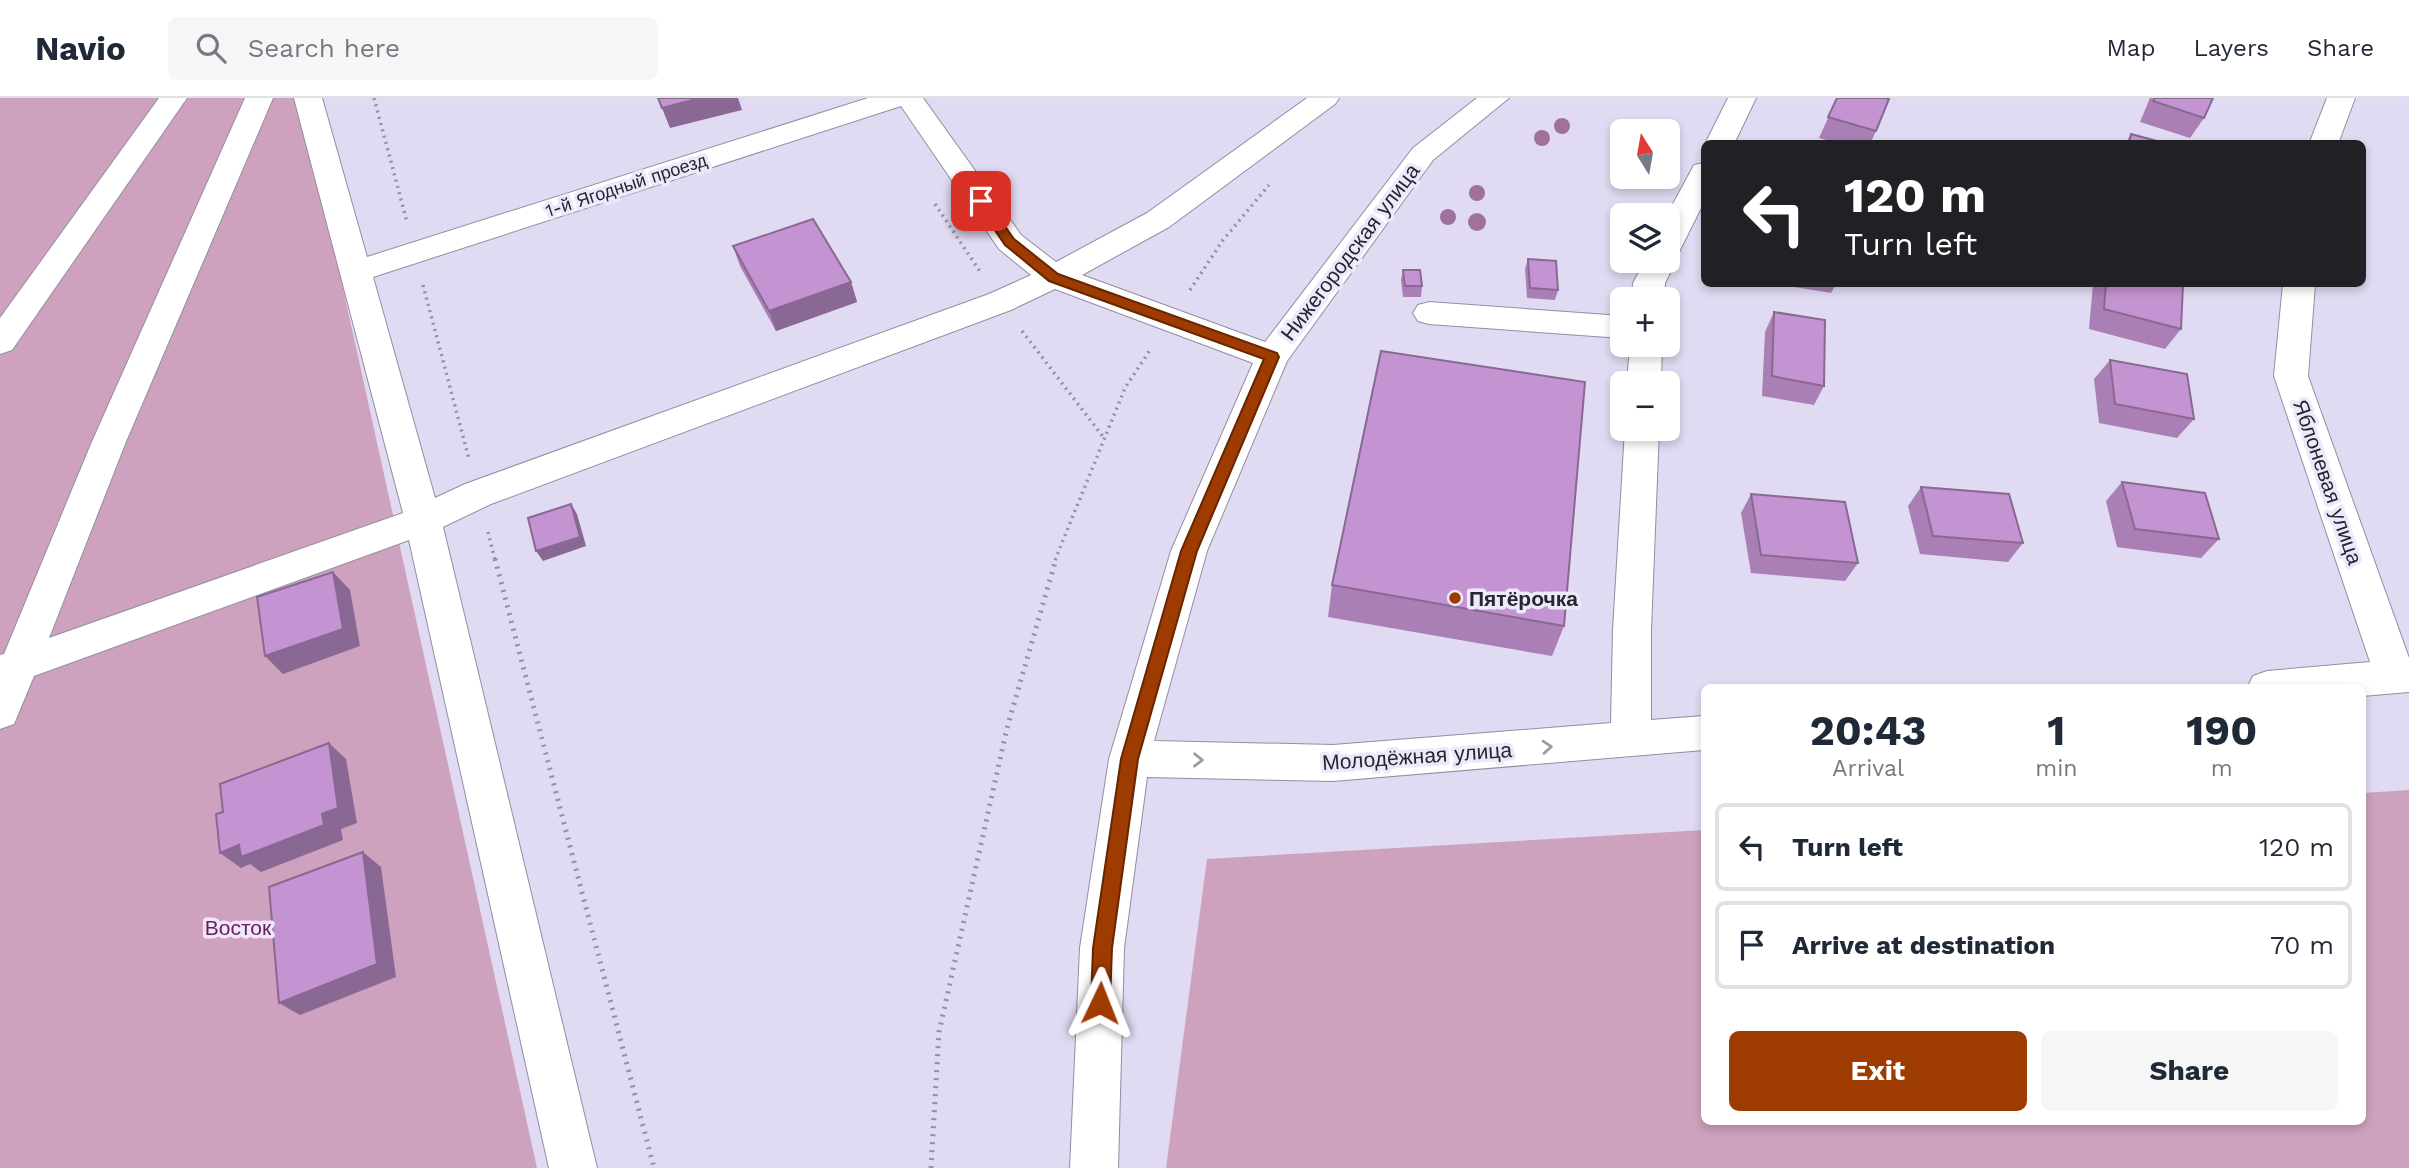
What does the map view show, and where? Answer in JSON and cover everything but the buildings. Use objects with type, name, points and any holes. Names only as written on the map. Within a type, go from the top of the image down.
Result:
[{"type":"street","points":[[0,342],[173,98]]},
{"type":"street","points":[[0,712],[9,668],[259,98]]},
{"type":"street","points":[[308,98],[423,520],[573,1168]]},
{"type":"street","name":"1-й Ягодный проезд","points":[[355,272],[897,98]]},
{"type":"street","points":[[909,98],[1010,242],[1054,277],[1272,357]]},
{"type":"street","points":[[9,668],[423,520],[478,495],[1000,302],[1054,277],[1158,220],[1325,98]]},
{"type":"street","name":"Нижегородская улица","points":[[1094,1168],[1102,948],[1129,759],[1189,551],[1272,357],[1423,154],[1495,98]]},
{"type":"street","points":[[1721,140],[1742,98]]},
{"type":"street","points":[[2325,140],[2341,98]]},
{"type":"street","points":[[1680,221],[1701,178]]},
{"type":"street","name":"Яблоневая улица","points":[[2299,287],[2291,376],[2402,676]]},
{"type":"street","points":[[1429,313],[1610,326]]},
{"type":"street","points":[[1631,738],[1632,630],[1641,441]]},
{"type":"street","points":[[2312,684],[2402,676]]},
{"type":"street","name":"Молодёжная улица","points":[[1129,759],[1333,764],[1701,733]]},
{"type":"path","points":[[374,98],[654,1168]]},
{"type":"path","points":[[931,1168],[939,1032],[1007,728],[1052,566],[1125,388],[1223,240],[1276,176]]},
{"type":"green space","name":"Восток","points":[[0,98],[301,98],[537,1168],[0,1168]]},
{"type":"green space","points":[[2409,790],[2409,1168],[1166,1168],[1207,859],[1701,830],[1701,1125],[2366,1125],[2366,793]]},
{"type":"place","name":"Пятёрочка","points":[[1455,598]]},
{"type":"route","points":[[981,201],[1010,242],[1054,277],[1272,357],[1189,551],[1129,759],[1102,948],[1100,1003]]}]
